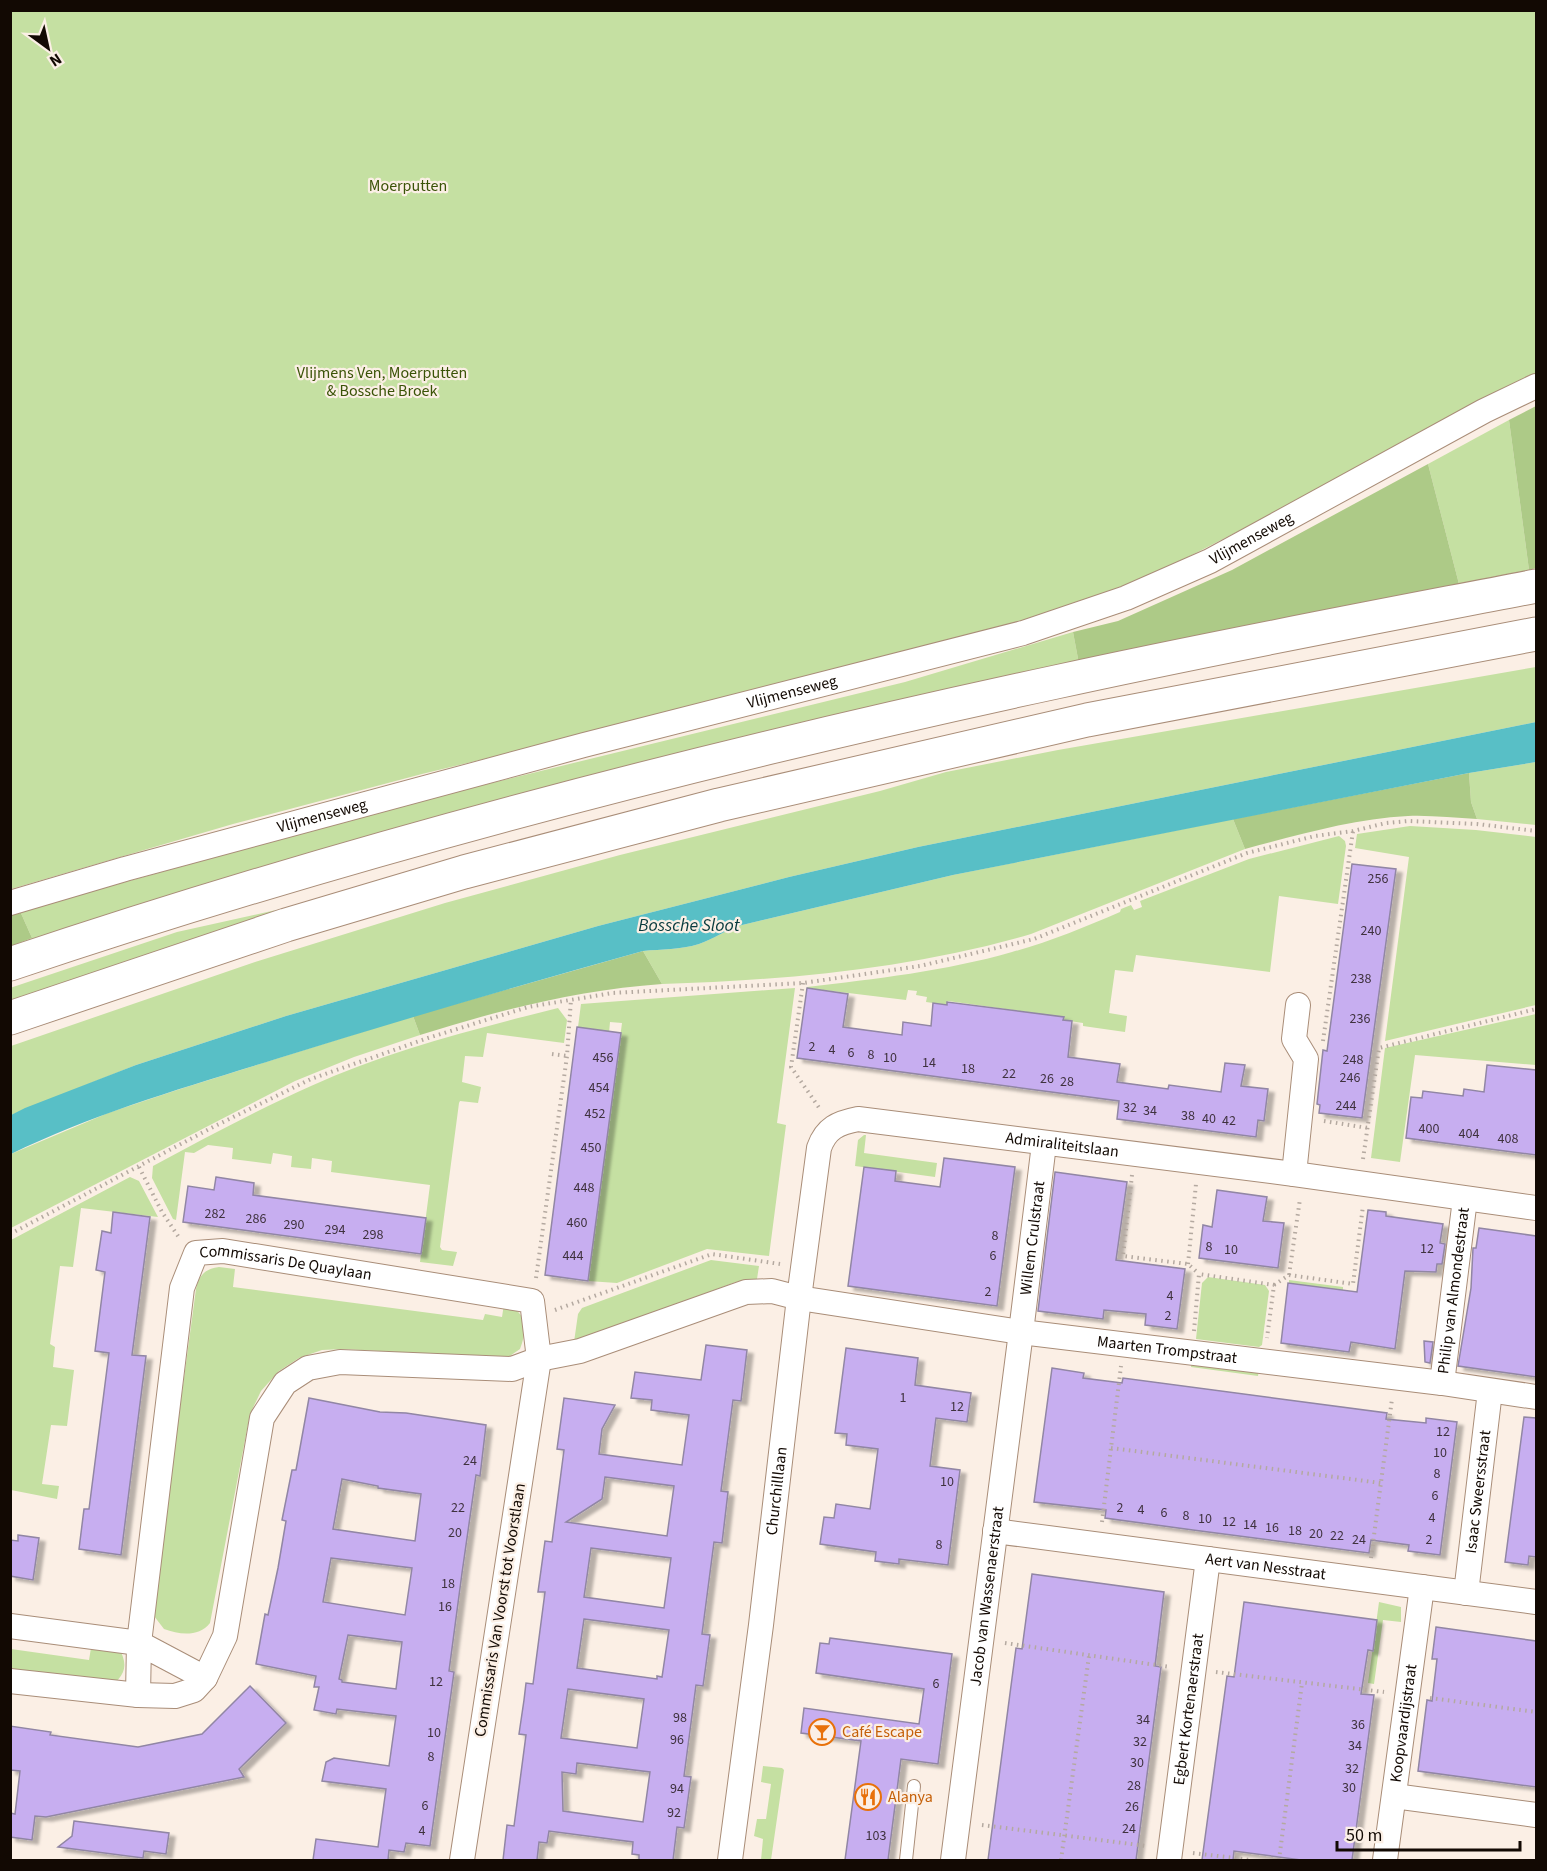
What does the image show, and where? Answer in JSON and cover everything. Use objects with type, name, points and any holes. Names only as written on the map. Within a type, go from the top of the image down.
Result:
[{"type":"main road","points":[[10,964],[258,885],[469,825],[682,769],[1056,682],[1536,586]]},
{"type":"main road","points":[[10,1018],[319,915],[464,872],[708,807],[1087,720],[1536,634]]},
{"type":"street","name":"Vlijmenseweg","points":[[10,903],[125,869],[584,745],[1033,630],[1126,598],[1210,561],[1484,411],[1536,386]]},
{"type":"street","points":[[1298,1005],[1294,1039],[1306,1059],[1299,1175]]},
{"type":"street","name":"Admiraliteitslaan","points":[[832,1126],[858,1119],[1299,1175],[1536,1208]]},
{"type":"street","name":"Churchilllaan","points":[[730,1860],[819,1148],[823,1136],[832,1126]]},
{"type":"street","name":"Willem Crulstraat","points":[[1022,1332],[1044,1144]]},
{"type":"street","name":"Philip van Almondestraat","points":[[1442,1383],[1465,1199]]},
{"type":"street","name":"Commissaris De Quaylaan","points":[[138,1695],[139,1643],[182,1288],[196,1252],[224,1251],[533,1309]]},
{"type":"street","points":[[10,1681],[138,1695],[175,1696],[194,1690],[206,1678],[225,1636],[262,1418],[285,1383],[308,1368],[340,1362],[512,1369],[539,1359],[580,1351],[746,1292],[772,1291],[799,1298]]},
{"type":"street","name":"Maarten Trompstraat","points":[[799,1298],[1022,1332],[1395,1377],[1536,1397]]},
{"type":"street","points":[[533,1309],[539,1359]]},
{"type":"street","name":"Jacob van Wassenaerstraat","points":[[953,1860],[1022,1332]]},
{"type":"street","name":"Commissaris Van Voorst tot Voorstlaan","points":[[462,1860],[539,1359]]},
{"type":"street","name":"Isaac Sweersstraat","points":[[1466,1593],[1490,1391]]},
{"type":"street","name":"Aert van Nesstraat","points":[[995,1531],[1536,1602]]},
{"type":"street","name":"Egbert Kortenaerstraat","points":[[1169,1855],[1208,1559]]},
{"type":"street","name":"Koopvaardijstraat","points":[[1385,1860],[1422,1587]]},
{"type":"street","points":[[10,1626],[139,1643],[206,1678]]},
{"type":"street","points":[[1394,1796],[1536,1815]]},
{"type":"lane","points":[[906,1860],[914,1786]]},
{"type":"path","points":[[10,1234],[311,1079],[428,1038],[528,1007],[612,993],[803,983],[920,966],[1034,939],[1247,853],[1315,836],[1353,831],[1386,823],[1409,821],[1476,824],[1536,831]]},
{"type":"path","points":[[1294,1039],[1322,1043],[1353,831]]},
{"type":"path","points":[[803,983],[791,1067],[832,1126]]},
{"type":"path","points":[[571,999],[567,1056],[533,1309],[712,1254],[803,1268]]},
{"type":"path","points":[[1363,1163],[1378,1048],[1536,1009]]},
{"type":"path","points":[[552,1054],[567,1056]]},
{"type":"path","points":[[1134,1155],[1123,1256],[1188,1264],[1199,1274],[1274,1285],[1289,1275],[1353,1284],[1363,1203],[1385,1206],[1388,1188]]},
{"type":"path","points":[[1188,1264],[1199,1163]]},
{"type":"path","points":[[139,1167],[177,1237],[196,1252]]},
{"type":"path","points":[[1289,1275],[1299,1175]]},
{"type":"path","points":[[1192,1353],[1199,1274]]},
{"type":"path","points":[[1263,1361],[1274,1285]]},
{"type":"path","points":[[1100,1545],[1124,1344]]},
{"type":"path","points":[[1368,1580],[1395,1377]]},
{"type":"path","points":[[1111,1448],[1381,1483]]},
{"type":"path","points":[[981,1639],[1194,1670],[1536,1712]]},
{"type":"path","points":[[1061,1860],[1089,1656]]},
{"type":"path","points":[[1279,1860],[1302,1683]]},
{"type":"path","points":[[958,1822],[1065,1835],[1169,1855],[1251,1860]]},
{"type":"green space","name":"Vlijmens Ven, Moerputten & Bossche Broek","points":[[11,11],[1536,11],[1536,378],[1192,555],[1029,627],[422,774],[233,824],[11,889]]},
{"type":"green space","points":[[1536,406],[1536,568],[1529,570],[1509,420]]},
{"type":"green space","points":[[1509,420],[1529,570],[1459,584],[1428,464]]},
{"type":"green space","points":[[1428,464],[1459,584],[1079,664],[1073,632],[1118,621],[1232,570]]},
{"type":"green space","points":[[1073,632],[1079,664],[11,951],[10,946],[32,938],[20,911],[426,799],[905,682]]},
{"type":"green space","points":[[1536,667],[1536,722],[918,847],[598,926],[286,1016],[136,1065],[11,1115],[11,1046],[255,962],[445,903],[620,855],[880,791],[946,772],[1058,750]]},
{"type":"green space","points":[[1536,762],[1536,825],[1477,819],[1471,802],[1469,773]]},
{"type":"green space","points":[[1469,773],[1471,802],[1477,819],[1408,816],[1366,820],[1245,849],[1233,819]]},
{"type":"green space","points":[[1233,819],[1245,849],[1031,934],[986,946],[848,971],[662,984],[643,951],[692,946],[738,926],[953,875]]},
{"type":"green space","points":[[1410,826],[1536,837],[1536,1005],[1385,1041],[1409,857],[1355,848],[1357,834]]},
{"type":"green space","points":[[1339,836],[1345,841],[1346,846],[1338,904],[1279,896],[1270,972],[1136,955],[1133,972],[1115,970],[1109,1013],[1127,1016],[1125,1032],[1083,1026],[1083,1023],[1063,1020],[1063,1017],[948,1001],[947,1005],[926,1002],[927,997],[916,995],[917,991],[908,990],[906,1000],[807,988],[936,969],[987,959],[1040,944],[1120,912],[1121,909],[1131,905],[1134,910],[1142,907],[1140,901],[1249,859]]},
{"type":"green space","points":[[276,910],[256,919],[11,1003],[10,988],[177,932]]},
{"type":"green space","points":[[20,911],[32,938],[11,946],[11,914]]},
{"type":"green space","points":[[643,951],[662,984],[600,991],[539,1002],[420,1035],[413,1016]]},
{"type":"green space","points":[[795,988],[777,1123],[786,1125],[769,1256],[707,1249],[617,1283],[588,1281],[622,1023],[610,1022],[609,1033],[578,1027],[581,1004]]},
{"type":"green space","points":[[558,1008],[567,1020],[564,1043],[487,1033],[483,1057],[465,1056],[462,1082],[481,1087],[478,1103],[460,1101],[459,1103],[440,1247],[442,1250],[457,1252],[453,1266],[420,1262],[430,1185],[331,1172],[332,1161],[312,1158],[311,1169],[291,1167],[292,1156],[273,1153],[271,1164],[232,1159],[233,1148],[208,1145],[194,1153],[185,1152],[176,1220],[173,1219],[152,1178],[153,1166],[251,1114],[341,1073],[433,1041]]},
{"type":"green space","points":[[1536,1014],[1536,1065],[1415,1055],[1400,1162],[1371,1158],[1385,1048]]},
{"type":"green space","points":[[413,1016],[420,1035],[354,1057],[295,1081],[11,1228],[11,1154],[108,1113]]},
{"type":"green space","points":[[866,1135],[864,1153],[937,1163],[935,1177],[855,1166],[858,1140]]},
{"type":"green space","points":[[130,1177],[139,1181],[158,1217],[81,1208],[73,1267],[60,1266],[50,1344],[55,1347],[53,1367],[74,1370],[67,1426],[51,1425],[42,1484],[59,1486],[57,1499],[11,1490],[11,1240]]},
{"type":"green space","points":[[711,1260],[759,1266],[757,1279],[736,1282],[574,1342],[578,1314],[582,1308]]},
{"type":"green space","points":[[219,1267],[235,1269],[233,1287],[483,1320],[485,1314],[502,1317],[504,1304],[517,1311],[525,1327],[520,1349],[507,1358],[343,1349],[322,1350],[299,1358],[279,1371],[261,1391],[250,1414],[210,1623],[206,1628],[195,1633],[176,1633],[164,1629],[154,1616],[153,1608],[196,1289],[203,1274]]},
{"type":"green space","points":[[1208,1277],[1265,1285],[1269,1291],[1262,1345],[1259,1347],[1196,1339],[1202,1283]]},
{"type":"green space","points":[[1289,1280],[1343,1287],[1343,1291],[1289,1283]]},
{"type":"green space","points":[[1192,1360],[1259,1369],[1258,1376],[1191,1367]]},
{"type":"green space","points":[[1379,1602],[1401,1607],[1401,1622],[1383,1620],[1374,1684],[1368,1683]]},
{"type":"green space","points":[[92,1642],[121,1652],[124,1669],[115,1683],[11,1674],[11,1649],[89,1660]]},
{"type":"green space","points":[[763,1766],[784,1770],[771,1860],[761,1860],[763,1839],[754,1836],[757,1819],[766,1819],[771,1784],[761,1782]]},
{"type":"water","name":"Bossche Sloot","points":[[1536,722],[1536,762],[1469,773],[953,875],[738,926],[699,944],[643,951],[208,1080],[108,1113],[11,1154],[11,1115],[25,1108],[136,1065],[286,1016],[598,926],[918,847]]},
{"type":"building","points":[[1352,864],[1396,869],[1362,1118],[1319,1113],[1320,1105],[1317,1104],[1323,1050],[1327,1051]]},
{"type":"building","points":[[807,988],[848,994],[843,1027],[902,1035],[903,1022],[931,1026],[933,1003],[947,1005],[947,1002],[1064,1017],[1063,1020],[1072,1021],[1068,1057],[1120,1064],[1117,1082],[1168,1089],[1169,1085],[1221,1092],[1225,1063],[1245,1065],[1241,1086],[1268,1089],[1264,1121],[1258,1120],[1256,1137],[1117,1119],[1119,1101],[797,1058]]},
{"type":"building","points":[[577,1027],[621,1033],[588,1281],[545,1275]]},
{"type":"building","points":[[1487,1065],[1536,1070],[1536,1155],[1406,1138],[1411,1097],[1422,1098],[1423,1091],[1463,1096],[1464,1089],[1484,1092]]},
{"type":"building","points":[[944,1158],[1015,1167],[997,1306],[848,1286],[864,1167],[896,1171],[895,1181],[940,1187]]},
{"type":"building","points":[[1055,1172],[1127,1182],[1116,1260],[1185,1269],[1177,1329],[1145,1325],[1146,1314],[1104,1310],[1103,1319],[1038,1311]]},
{"type":"building","points":[[216,1177],[254,1183],[253,1195],[426,1218],[421,1254],[183,1222],[188,1186],[214,1190]]},
{"type":"building","points":[[1217,1190],[1267,1197],[1263,1221],[1284,1223],[1278,1268],[1199,1258],[1203,1225],[1212,1227]]},
{"type":"building","points":[[1368,1210],[1386,1212],[1386,1216],[1443,1224],[1440,1243],[1445,1244],[1442,1264],[1437,1264],[1436,1272],[1405,1271],[1395,1349],[1351,1342],[1349,1352],[1281,1343],[1288,1283],[1357,1292]]},
{"type":"building","points":[[113,1212],[150,1217],[132,1355],[146,1356],[121,1555],[79,1549],[84,1509],[89,1509],[109,1353],[95,1351],[105,1272],[96,1270],[102,1231],[111,1233]]},
{"type":"building","points":[[1479,1228],[1536,1236],[1536,1377],[1458,1366],[1471,1288],[1473,1248],[1476,1248]]},
{"type":"building","points":[[1424,1341],[1433,1342],[1430,1363],[1425,1362]]},
{"type":"building","points":[[706,1345],[747,1350],[741,1401],[733,1400],[721,1491],[728,1492],[722,1543],[714,1542],[702,1634],[710,1635],[703,1686],[696,1685],[684,1776],[691,1777],[684,1828],[677,1827],[673,1860],[639,1860],[639,1855],[632,1854],[633,1842],[549,1831],[547,1843],[539,1842],[537,1860],[503,1860],[507,1825],[514,1826],[526,1735],[519,1734],[526,1683],[533,1684],[545,1592],[538,1592],[545,1541],[552,1542],[564,1450],[557,1449],[564,1398],[615,1405],[602,1429],[599,1454],[682,1465],[689,1415],[651,1410],[652,1400],[631,1398],[635,1372],[701,1380]],"holes":[[[605,1477],[674,1486],[667,1536],[566,1522],[602,1499]],[[591,1548],[671,1558],[664,1608],[584,1597]],[[584,1619],[669,1630],[662,1677],[657,1676],[657,1679],[577,1668]],[[568,1689],[644,1699],[637,1748],[561,1738]],[[577,1763],[650,1772],[643,1822],[563,1811],[562,1772],[576,1774]]]},
{"type":"building","points":[[846,1348],[918,1358],[915,1385],[971,1393],[967,1422],[936,1418],[930,1466],[960,1470],[948,1565],[899,1559],[899,1564],[875,1561],[876,1552],[820,1544],[824,1517],[834,1518],[836,1504],[870,1509],[878,1449],[846,1445],[847,1434],[835,1433]]},
{"type":"building","points":[[1052,1368],[1084,1373],[1083,1378],[1122,1383],[1123,1378],[1387,1413],[1386,1419],[1426,1423],[1426,1418],[1457,1422],[1440,1555],[1408,1551],[1409,1545],[1371,1540],[1369,1553],[1105,1518],[1106,1510],[1034,1502]]},
{"type":"building","points":[[309,1398],[380,1412],[406,1413],[486,1425],[480,1476],[476,1475],[462,1573],[449,1671],[454,1672],[430,1846],[406,1843],[404,1852],[389,1850],[388,1860],[313,1860],[316,1839],[378,1847],[386,1789],[322,1781],[326,1762],[334,1758],[389,1766],[396,1716],[337,1709],[336,1714],[314,1710],[319,1687],[314,1687],[316,1676],[256,1664],[265,1614],[268,1615],[278,1568],[286,1521],[282,1520],[292,1470],[296,1470]],"holes":[[[342,1479],[378,1486],[378,1488],[421,1494],[415,1541],[333,1529]],[[331,1558],[412,1568],[405,1615],[323,1602]],[[348,1635],[402,1642],[396,1689],[342,1682],[339,1679]]]},
{"type":"building","points":[[1524,1417],[1536,1418],[1536,1557],[1529,1556],[1528,1565],[1505,1562]]},
{"type":"building","points":[[18,1535],[39,1538],[33,1580],[10,1576],[10,1540],[18,1541]]},
{"type":"building","points":[[1032,1574],[1164,1592],[1155,1666],[1161,1667],[1136,1860],[988,1860],[1016,1648],[1022,1649]]},
{"type":"building","points":[[1244,1602],[1377,1620],[1373,1651],[1368,1650],[1361,1694],[1374,1695],[1352,1860],[1301,1860],[1234,1851],[1233,1860],[1202,1860],[1227,1676],[1234,1677]]},
{"type":"building","points":[[1436,1627],[1536,1641],[1536,1787],[1418,1771],[1427,1700],[1432,1701],[1437,1659],[1432,1659]]},
{"type":"building","points":[[830,1638],[952,1654],[938,1764],[901,1759],[888,1860],[845,1860],[861,1741],[801,1733],[804,1708],[919,1724],[924,1689],[816,1673],[820,1643],[829,1644]]},
{"type":"building","points":[[250,1686],[286,1723],[239,1769],[244,1777],[46,1817],[35,1816],[32,1840],[10,1837],[10,1813],[15,1814],[20,1771],[10,1770],[10,1726],[51,1732],[50,1735],[138,1747],[202,1734]]},
{"type":"building","points":[[74,1821],[169,1833],[166,1854],[144,1851],[143,1858],[58,1847],[72,1836]]},
{"type":"place","name":"Café Escape","points":[[822,1732]]},
{"type":"place","name":"Alanya","points":[[868,1797]]},
{"type":"park label","name":"Moerputten","points":[[408,186]]}]
